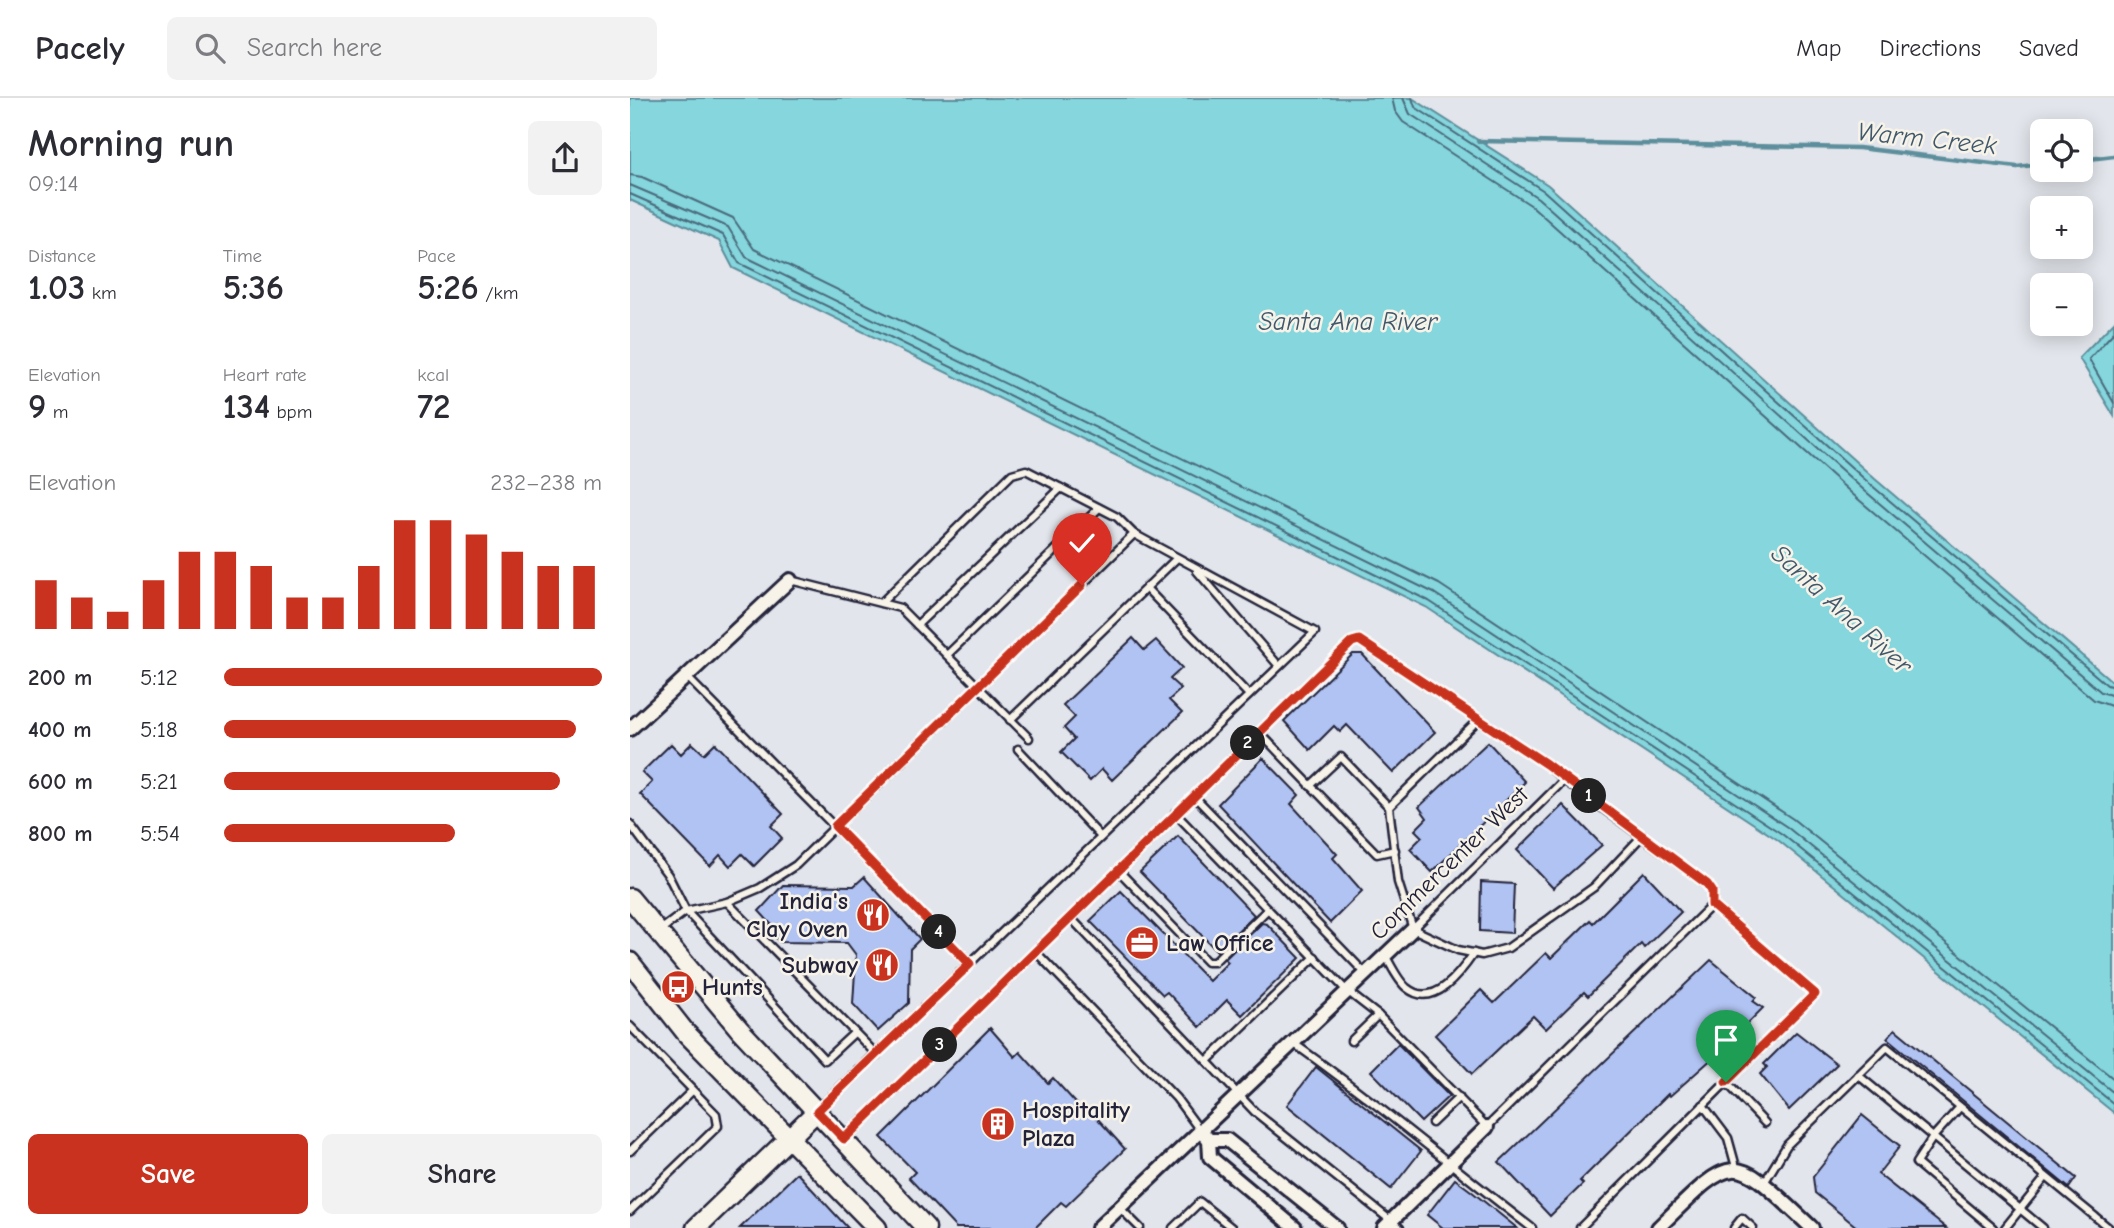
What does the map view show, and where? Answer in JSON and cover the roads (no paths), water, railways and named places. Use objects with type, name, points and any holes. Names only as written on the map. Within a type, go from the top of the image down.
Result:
[{"type":"main road","points":[[630,898],[740,1030],[926,1228]]},
{"type":"main road","points":[[630,962],[686,1033],[877,1228]]},
{"type":"main road","points":[[696,1228],[817,1111]]},
{"type":"street","points":[[630,729],[790,580]]},
{"type":"street","name":"Commercenter West","points":[[1098,1228],[1199,1129],[1413,929]]},
{"type":"street","points":[[1391,1226],[1487,1127]]},
{"type":"street","points":[[1199,1129],[1209,1140],[1210,1157],[1295,1228]]},
{"type":"street","points":[[1209,1140],[1227,1140],[1337,1228]]},
{"type":"street","points":[[1658,1228],[1707,1180],[1719,1171],[1735,1167],[1761,1180],[1812,1228]]},
{"type":"lane","points":[[817,1111],[1315,632],[1134,534],[1117,517],[1026,470],[1012,474],[881,603]]},
{"type":"lane","points":[[917,625],[1061,488]]},
{"type":"lane","points":[[947,655],[1099,508]]},
{"type":"lane","points":[[658,932],[686,911],[727,902],[760,888],[796,865],[1134,534]]},
{"type":"lane","points":[[1010,720],[1177,558]]},
{"type":"lane","points":[[1194,566],[1279,666]]},
{"type":"lane","points":[[790,580],[900,608],[1029,738]]},
{"type":"lane","points":[[1146,588],[1249,695]]},
{"type":"lane","points":[[844,1139],[1352,642],[1359,640],[1546,764],[1564,780]]},
{"type":"lane","points":[[686,676],[970,964]]},
{"type":"lane","points":[[1389,807],[1478,720]]},
{"type":"lane","points":[[1259,732],[1377,854],[1395,850]]},
{"type":"lane","points":[[1018,749],[1101,837]]},
{"type":"lane","points":[[1310,786],[1340,757],[1389,807],[1398,882],[1413,929],[1458,950],[1482,955],[1508,948],[1594,887],[1642,836]]},
{"type":"lane","name":"Commercenter West","points":[[1413,929],[1564,780],[1707,884],[1712,891],[1712,905]]},
{"type":"lane","points":[[1194,796],[1366,973]]},
{"type":"lane","points":[[1175,813],[1347,990],[1378,1015],[1487,1127],[1712,905],[1815,994],[1580,1228]]},
{"type":"lane","points":[[630,824],[668,875],[686,911],[825,1060],[854,1032]]},
{"type":"lane","points":[[1118,870],[1207,962],[1214,962],[1268,909]]},
{"type":"lane","points":[[727,902],[877,1055]]},
{"type":"lane","points":[[1070,917],[1255,1112],[1391,1226]]},
{"type":"lane","points":[[1036,952],[1176,1098],[1199,1129]]},
{"type":"lane","points":[[1385,955],[1405,987],[1415,993],[1427,995],[1456,979],[1474,953]]},
{"type":"lane","points":[[1207,1061],[1315,957]]},
{"type":"lane","points":[[1351,1041],[1378,1015]]},
{"type":"lane","points":[[630,1026],[716,1114],[718,1126],[630,1211]]},
{"type":"lane","points":[[1292,1042],[1352,1084],[1532,1228]]},
{"type":"lane","points":[[1761,1180],[1787,1145],[1886,1047],[2109,1228]]},
{"type":"lane","points":[[1858,1075],[2043,1228]]},
{"type":"lane","points":[[1726,1082],[1765,1123]]},
{"type":"lane","points":[[630,1150],[692,1091]]},
{"type":"lane","points":[[1433,1123],[1459,1097]]},
{"type":"lane","points":[[1703,1105],[1728,1138],[1735,1167]]},
{"type":"lane","points":[[1960,1107],[1933,1137],[1916,1163],[1993,1228]]},
{"type":"lane","points":[[2005,1228],[2046,1177]]},
{"type":"lane","points":[[1174,1228],[1200,1202],[1232,1228]]},
{"type":"lane","points":[[1119,1207],[1140,1228]]},
{"type":"lane","points":[[1734,1228],[1742,1219],[1753,1228]]},
{"type":"water","name":"Santa Ana River","points":[[630,98],[1412,98],[1548,185],[1875,479],[2114,683],[2114,1113],[1778,840],[1426,607],[733,268],[719,241],[630,200]]},
{"type":"water","points":[[2114,322],[2114,416],[2079,358]]},
{"type":"waterway","name":"Warm Creek","points":[[1478,141],[1859,148],[2017,167],[2030,165]]},
{"type":"waterway","name":"Warm Creek","points":[[2093,159],[2114,156]]},
{"type":"place","name":"India's Clay Oven","points":[[873,915]]},
{"type":"place","name":"Law Office","points":[[1142,943]]},
{"type":"place","name":"Subway","points":[[882,965]]},
{"type":"place","name":"Hunts","points":[[678,987]]},
{"type":"place","name":"Hospitality Plaza","points":[[998,1124]]}]
